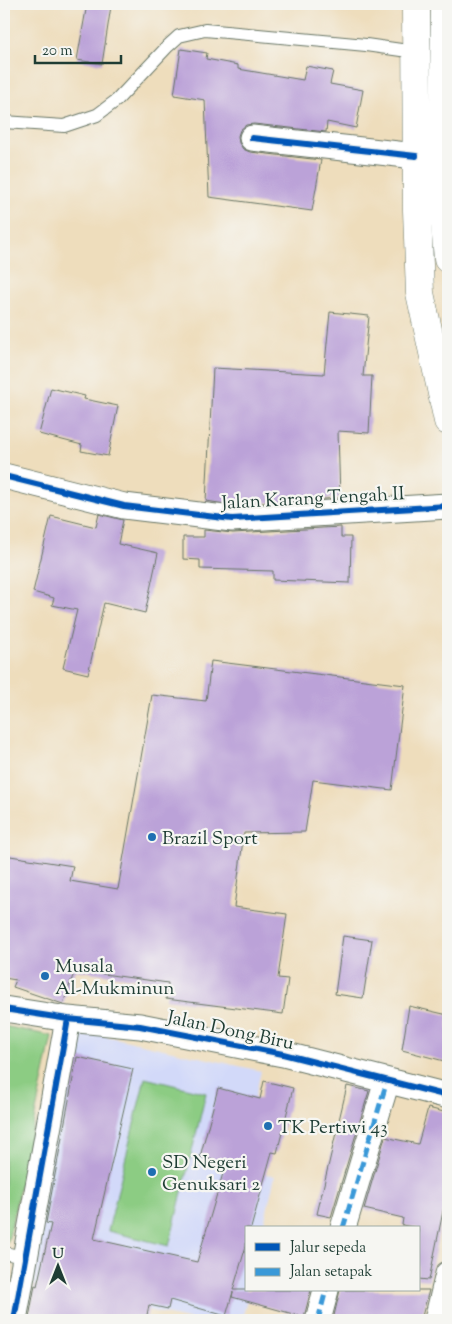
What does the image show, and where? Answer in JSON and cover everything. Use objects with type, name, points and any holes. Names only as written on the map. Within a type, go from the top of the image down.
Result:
[{"type":"main road","points":[[416,4],[416,156],[420,293],[448,421]]},
{"type":"main road","points":[[445,4],[443,201],[448,259]]},
{"type":"street","points":[[252,138],[416,156]]},
{"type":"street","name":"Jalan Karang Tengah II","points":[[4,476],[124,506],[232,519],[448,506]]},
{"type":"street","name":"Jalan Dong Biru","points":[[4,1009],[68,1019],[140,1026],[283,1054],[448,1096]]},
{"type":"street","points":[[14,1320],[14,1255],[68,1019]]},
{"type":"street","points":[[344,1226],[387,1081]]},
{"type":"street","points":[[437,1320],[448,1274]]},
{"type":"street","points":[[318,1320],[325,1292]]},
{"type":"lane","points":[[4,122],[64,126],[97,115],[117,100],[179,36],[190,32],[205,30],[366,45],[415,52]]},
{"type":"shaded area","name":"SD Negeri Genuksari 2","points":[[79,1030],[261,1071],[239,1168],[275,1176],[263,1226],[245,1226],[245,1292],[249,1292],[242,1320],[192,1320],[21,1282]]},
{"type":"green space","points":[[4,1026],[52,1036],[8,1242],[4,1241]]},
{"type":"green space","points":[[145,1078],[206,1093],[169,1246],[108,1231]]},
{"type":"building","points":[[87,4],[111,6],[102,64],[77,60]]},
{"type":"building","points":[[181,49],[207,53],[206,59],[238,65],[238,69],[303,80],[306,66],[333,71],[330,84],[363,90],[356,128],[327,122],[326,132],[254,124],[246,125],[240,130],[238,136],[239,143],[243,149],[250,152],[321,160],[312,211],[209,197],[205,100],[174,95]]},
{"type":"building","points":[[330,312],[369,316],[363,376],[372,376],[369,433],[338,431],[340,498],[232,505],[206,501],[213,368],[324,374]]},
{"type":"building","points":[[51,388],[85,396],[84,399],[118,406],[108,456],[81,451],[82,445],[39,434]]},
{"type":"building","points":[[99,514],[123,520],[118,544],[158,553],[145,613],[104,603],[88,674],[63,668],[77,610],[52,605],[54,598],[33,592],[51,516],[96,527]]},
{"type":"building","points":[[341,527],[341,537],[351,537],[350,583],[273,580],[273,571],[200,569],[200,560],[183,559],[183,537],[204,537],[204,530],[233,533]]},
{"type":"building","points":[[211,661],[405,685],[392,790],[313,780],[305,832],[244,833],[234,907],[287,914],[278,978],[288,979],[283,1014],[166,999],[168,983],[75,970],[63,1004],[13,987],[16,980],[4,978],[4,855],[73,866],[70,881],[118,889],[152,695],[206,701]]},
{"type":"building","points":[[343,936],[372,940],[363,998],[335,994]]},
{"type":"building","points":[[409,1006],[448,1015],[448,1062],[402,1050]]},
{"type":"building","points":[[77,1057],[133,1069],[94,1239],[197,1262],[226,1163],[200,1157],[218,1088],[260,1099],[264,1081],[293,1088],[277,1153],[272,1152],[252,1226],[245,1226],[245,1249],[233,1290],[245,1290],[245,1292],[310,1292],[304,1317],[232,1297],[233,1292],[226,1316],[170,1300],[168,1309],[149,1305],[146,1320],[42,1320],[29,1318],[35,1285],[37,1286],[51,1224],[46,1223]]},
{"type":"building","points":[[347,1086],[369,1091],[331,1217],[317,1214]]},
{"type":"building","points":[[428,1108],[448,1113],[448,1187],[429,1280],[420,1279],[420,1226],[402,1225],[403,1218],[364,1209],[385,1137],[418,1144]]},
{"type":"building","points":[[420,1290],[429,1290],[421,1320],[333,1320],[340,1292],[420,1292]]},
{"type":"marked path","points":[[344,1226],[387,1081]]},
{"type":"marked path","points":[[318,1320],[325,1292]]},
{"type":"cycle path","points":[[252,138],[416,156]]},
{"type":"cycle path","points":[[4,476],[124,506],[232,519],[448,506]]},
{"type":"cycle path","points":[[4,1009],[68,1019],[140,1026],[283,1054],[448,1096]]},
{"type":"cycle path","points":[[14,1320],[68,1019]]},
{"type":"place","name":"Brazil Sport","points":[[152,837]]},
{"type":"place","name":"Musala Al-Mukminun","points":[[45,976]]},
{"type":"place","name":"TK Pertiwi 43","points":[[268,1126]]},
{"type":"place","name":"SD Negeri Genuksari 2","points":[[152,1172]]}]
